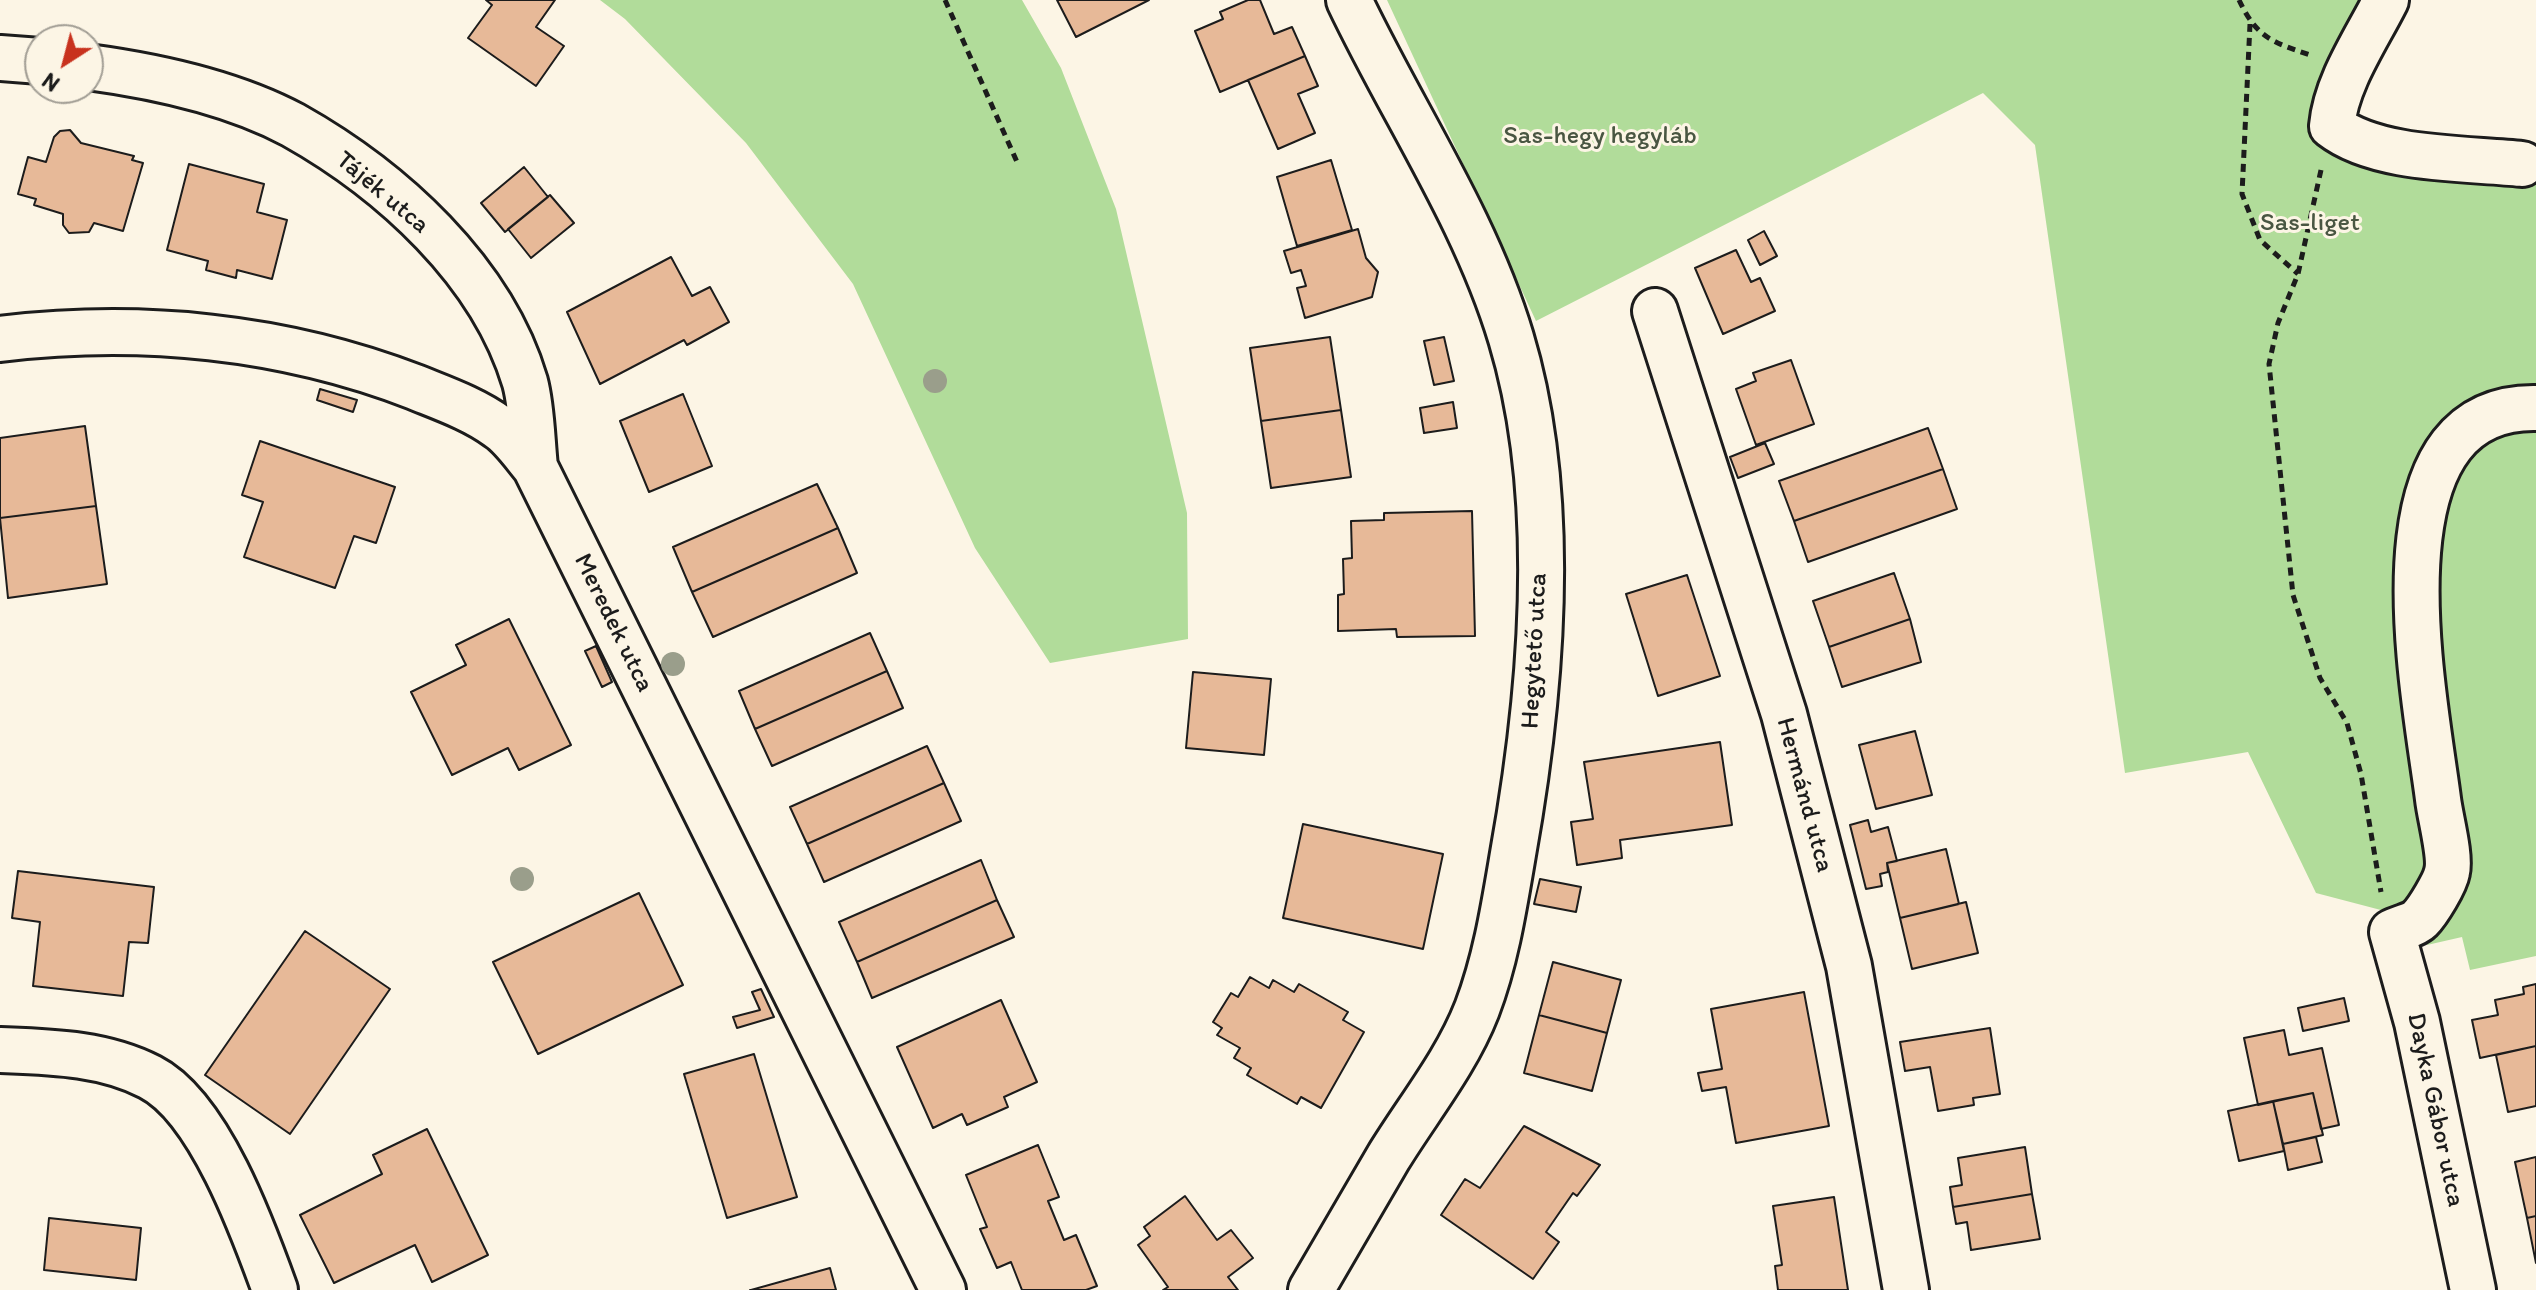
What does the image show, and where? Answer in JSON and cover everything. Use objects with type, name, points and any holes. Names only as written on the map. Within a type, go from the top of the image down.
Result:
[{"type":"street","name":"Hegytető utca","points":[[1311,1290],[1389,1157],[1434,1090],[1476,1011],[1501,932],[1526,786],[1536,697],[1539,509],[1533,427],[1510,336],[1473,240],[1349,0]]},
{"type":"street","points":[[2386,0],[2351,68],[2334,110],[2332,126],[2348,138],[2380,148],[2522,164]]},
{"type":"street","points":[[0,58],[24,60]]},
{"type":"street","name":"Tájék utca","points":[[104,71],[218,96],[291,124],[354,164],[402,204],[485,295],[508,338],[525,384],[535,467]]},
{"type":"street","name":"Hermánd utca","points":[[1655,311],[1784,714],[1841,936],[1906,1290]]},
{"type":"street","name":"Meredek utca","points":[[0,339],[65,331],[148,333],[207,336],[296,351],[385,375],[443,398],[499,427],[535,467],[943,1290]]},
{"type":"street","points":[[2392,932],[2419,920],[2447,871],[2418,646],[2423,502],[2432,473],[2452,445],[2481,420],[2519,408],[2536,408]]},
{"type":"street","name":"Dayka Gábor utca","points":[[2392,932],[2417,1022],[2473,1290]]},
{"type":"street","points":[[0,1050],[55,1052],[105,1060],[150,1077],[175,1095],[200,1127],[243,1207],[275,1290]]},
{"type":"path","points":[[945,0],[1017,162]]},
{"type":"path","points":[[2239,0],[2250,24],[2270,41],[2351,68]]},
{"type":"path","points":[[2250,24],[2242,194],[2260,240],[2298,274]]},
{"type":"path","points":[[2332,126],[2298,274],[2278,323],[2269,364],[2293,595],[2320,678],[2347,723],[2361,774],[2377,879],[2392,932]]},
{"type":"green space","points":[[600,0],[1022,0],[1061,68],[1116,209],[1187,513],[1188,639],[1050,663],[975,548],[853,284],[746,143],[625,19]]},
{"type":"green space","points":[[1387,0],[2386,0],[2333,126],[2536,152],[2536,956],[2470,970],[2462,937],[2427,945],[2419,920],[2316,893],[2248,752],[2125,773],[2035,145],[1983,93],[1536,321]]},
{"type":"building","points":[[486,0],[555,0],[536,27],[564,46],[536,86],[468,38],[492,5]]},
{"type":"building","points":[[1057,0],[1149,0],[1076,37]]},
{"type":"building","points":[[1248,0],[1260,0],[1274,34],[1292,27],[1305,56],[1220,92],[1195,31],[1223,19],[1220,12]]},
{"type":"building","points":[[1305,56],[1318,86],[1298,94],[1315,133],[1278,149],[1248,80]]},
{"type":"building","points":[[70,130],[81,143],[134,156],[132,160],[143,163],[123,231],[94,223],[89,232],[69,233],[63,225],[63,214],[34,205],[36,199],[18,194],[28,157],[46,162],[54,137],[60,131]]},
{"type":"building","points":[[1331,160],[1352,230],[1297,246],[1277,177]]},
{"type":"building","points":[[189,164],[264,184],[257,212],[287,220],[272,279],[237,270],[236,278],[206,270],[208,261],[167,250]]},
{"type":"building","points":[[524,167],[548,197],[505,232],[481,203]]},
{"type":"building","points":[[550,195],[574,223],[531,258],[508,229]]},
{"type":"building","points":[[1358,229],[1366,258],[1378,272],[1372,297],[1305,318],[1297,288],[1306,286],[1301,270],[1291,273],[1284,251]]},
{"type":"building","points":[[1764,231],[1777,256],[1760,265],[1748,240]]},
{"type":"building","points":[[1736,250],[1751,282],[1760,278],[1775,311],[1723,334],[1695,268]]},
{"type":"building","points":[[671,257],[692,296],[710,287],[729,322],[687,345],[684,340],[600,384],[567,312]]},
{"type":"building","points":[[1330,337],[1341,410],[1261,421],[1250,348]]},
{"type":"building","points":[[1444,337],[1454,381],[1434,385],[1424,341]]},
{"type":"building","points":[[1791,360],[1814,424],[1756,445],[1736,389],[1756,381],[1753,373]]},
{"type":"building","points":[[320,389],[357,400],[353,412],[317,400]]},
{"type":"building","points":[[683,394],[712,466],[649,492],[620,421]]},
{"type":"building","points":[[1453,402],[1457,428],[1424,433],[1420,408]]},
{"type":"building","points":[[1341,410],[1351,477],[1271,488],[1261,421]]},
{"type":"building","points":[[85,426],[96,506],[0,518],[0,438]]},
{"type":"building","points":[[1928,428],[1943,469],[1794,521],[1779,481]]},
{"type":"building","points":[[260,441],[395,487],[376,543],[354,536],[335,588],[244,557],[263,502],[242,495]]},
{"type":"building","points":[[1765,443],[1774,464],[1738,478],[1730,457]]},
{"type":"building","points":[[1943,469],[1957,509],[1808,562],[1794,521]]},
{"type":"building","points":[[817,484],[838,528],[692,592],[673,547]]},
{"type":"building","points":[[96,506],[107,584],[8,598],[0,518]]},
{"type":"building","points":[[1472,511],[1475,636],[1397,637],[1396,629],[1338,631],[1338,595],[1344,594],[1343,559],[1352,558],[1351,521],[1384,520],[1384,513]]},
{"type":"building","points":[[838,528],[857,573],[713,637],[692,592]]},
{"type":"building","points":[[1894,573],[1910,619],[1829,647],[1813,601]]},
{"type":"building","points":[[1687,575],[1720,676],[1658,696],[1626,594]]},
{"type":"building","points":[[509,619],[571,745],[519,770],[508,748],[452,775],[411,692],[466,665],[456,645]]},
{"type":"building","points":[[1910,619],[1921,662],[1842,687],[1829,647]]},
{"type":"building","points":[[870,633],[887,671],[755,729],[739,691]]},
{"type":"building","points":[[596,646],[612,682],[602,687],[585,651]]},
{"type":"building","points":[[887,671],[903,708],[772,766],[755,729]]},
{"type":"building","points":[[1193,672],[1271,679],[1264,755],[1186,748]]},
{"type":"building","points":[[1915,731],[1932,795],[1876,809],[1859,745]]},
{"type":"building","points":[[1720,742],[1732,825],[1620,840],[1622,858],[1577,865],[1571,822],[1593,819],[1584,762]]},
{"type":"building","points":[[927,746],[944,783],[807,844],[790,807]]},
{"type":"building","points":[[944,783],[961,821],[824,882],[807,844]]},
{"type":"building","points":[[1868,820],[1871,832],[1888,827],[1897,861],[1887,863],[1888,872],[1880,874],[1882,886],[1866,889],[1850,825]]},
{"type":"building","points":[[1303,824],[1443,854],[1423,949],[1283,918]]},
{"type":"building","points":[[1946,849],[1959,904],[1900,918],[1887,863]]},
{"type":"building","points":[[981,860],[997,900],[857,962],[839,922]]},
{"type":"building","points":[[18,871],[154,887],[148,943],[129,942],[123,996],[33,986],[40,922],[12,918]]},
{"type":"building","points":[[1540,879],[1581,887],[1576,912],[1534,904]]},
{"type":"building","points":[[639,893],[683,985],[538,1054],[493,962]]},
{"type":"building","points":[[997,900],[1014,937],[872,998],[857,962]]},
{"type":"building","points":[[1966,902],[1978,953],[1912,969],[1900,918]]},
{"type":"building","points":[[305,931],[390,989],[290,1134],[205,1075]]},
{"type":"building","points":[[1553,962],[1621,980],[1607,1033],[1539,1015]]},
{"type":"building","points":[[1250,977],[1269,988],[1273,980],[1294,992],[1299,984],[1348,1012],[1343,1020],[1364,1032],[1321,1108],[1301,1097],[1297,1104],[1247,1075],[1251,1068],[1234,1058],[1240,1048],[1217,1035],[1222,1028],[1213,1022],[1231,993],[1238,997]]},
{"type":"building","points":[[2536,984],[2536,1046],[2480,1058],[2472,1020],[2498,1015],[2495,1000],[2524,994],[2523,987]]},
{"type":"building","points":[[761,989],[774,1017],[737,1028],[733,1017],[760,1010],[752,992]]},
{"type":"building","points":[[1804,992],[1829,1126],[1736,1143],[1726,1087],[1702,1091],[1698,1073],[1722,1069],[1711,1009]]},
{"type":"building","points":[[2344,998],[2349,1021],[2303,1031],[2298,1008]]},
{"type":"building","points":[[1001,1000],[1037,1082],[1004,1097],[1008,1107],[967,1125],[962,1114],[933,1128],[897,1047]]},
{"type":"building","points":[[1539,1015],[1607,1033],[1592,1091],[1524,1073]]},
{"type":"building","points":[[1990,1028],[2000,1094],[1973,1098],[1974,1105],[1938,1111],[1930,1067],[1905,1071],[1900,1042]]},
{"type":"building","points":[[2284,1030],[2289,1055],[2322,1048],[2339,1125],[2321,1129],[2313,1093],[2258,1105],[2244,1038]]},
{"type":"building","points":[[2536,1046],[2536,1106],[2508,1112],[2496,1055]]},
{"type":"building","points":[[754,1054],[797,1197],[727,1218],[684,1074]]},
{"type":"building","points":[[2313,1093],[2323,1135],[2283,1144],[2273,1101]]},
{"type":"building","points":[[2273,1101],[2284,1151],[2239,1161],[2228,1111]]},
{"type":"building","points":[[1524,1126],[1600,1165],[1577,1196],[1573,1193],[1546,1232],[1559,1242],[1533,1279],[1441,1215],[1465,1179],[1480,1188]]},
{"type":"building","points":[[427,1129],[488,1255],[432,1282],[415,1245],[334,1283],[300,1215],[382,1174],[373,1155]]},
{"type":"building","points":[[2316,1137],[2322,1162],[2288,1170],[2283,1144]]},
{"type":"building","points":[[1038,1145],[1059,1197],[1048,1201],[1064,1240],[1076,1235],[1097,1286],[1086,1290],[1022,1290],[1011,1262],[997,1268],[980,1229],[987,1227],[966,1175]]},
{"type":"building","points":[[2025,1147],[2032,1194],[1953,1207],[1950,1187],[1962,1185],[1958,1158]]},
{"type":"building","points":[[2536,1157],[2536,1216],[2527,1218],[2515,1162]]},
{"type":"building","points":[[2032,1194],[2040,1239],[1971,1250],[1967,1222],[1956,1224],[1953,1207]]},
{"type":"building","points":[[1185,1196],[1217,1240],[1231,1230],[1253,1258],[1228,1277],[1238,1290],[1163,1290],[1168,1287],[1138,1245],[1150,1236],[1144,1227]]},
{"type":"building","points":[[1834,1197],[1848,1290],[1778,1290],[1775,1266],[1782,1265],[1773,1206]]},
{"type":"building","points":[[2536,1216],[2536,1263],[2527,1218]]},
{"type":"building","points":[[49,1218],[141,1228],[136,1280],[44,1270]]},
{"type":"building","points":[[830,1268],[836,1290],[751,1290]]},
{"type":"park label","name":"Sas-hegy hegyláb","points":[[1600,136]]},
{"type":"park label","name":"Sas-liget","points":[[2310,223]]}]
